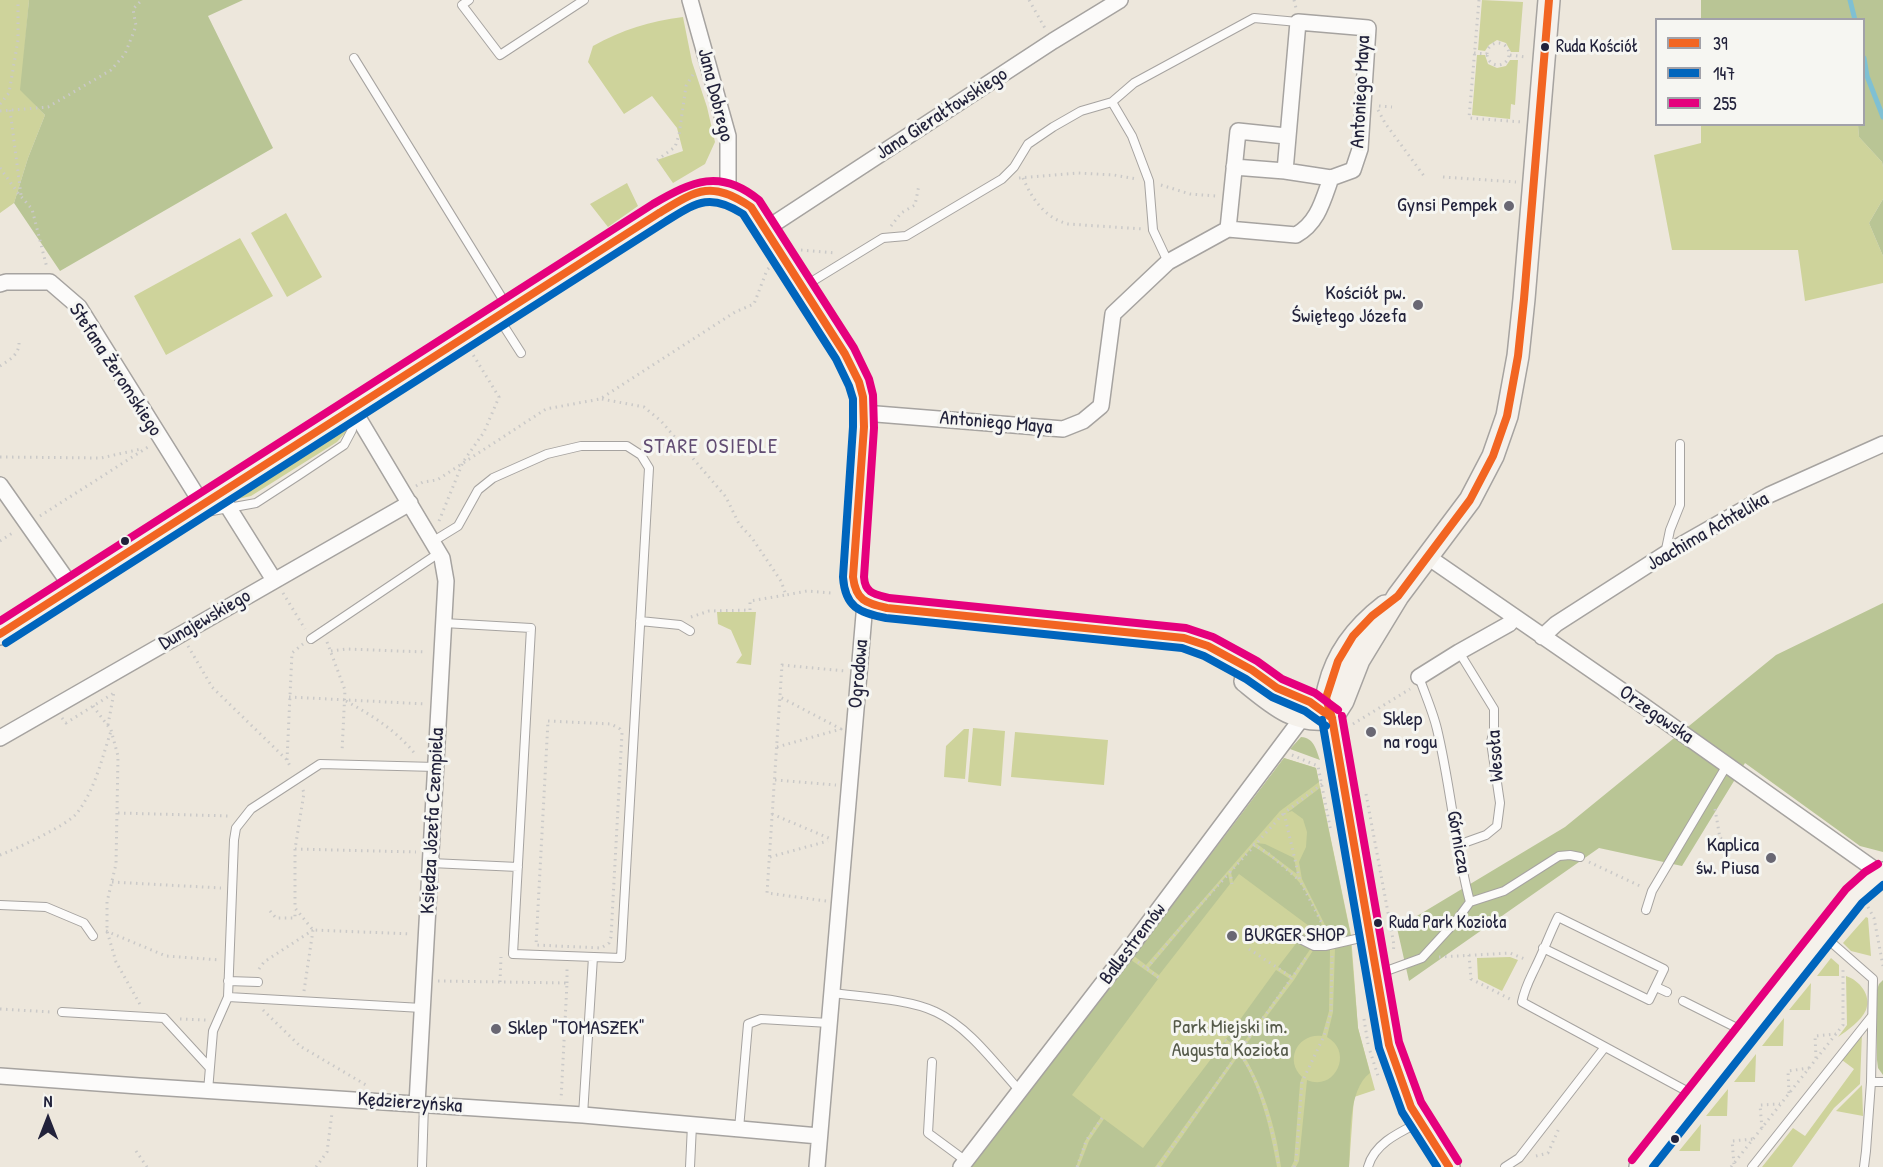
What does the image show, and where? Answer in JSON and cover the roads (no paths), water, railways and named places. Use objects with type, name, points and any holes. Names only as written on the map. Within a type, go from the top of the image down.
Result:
[{"type":"street","name":"Jana Dobrego","points":[[690,0],[728,136],[728,192]]},
{"type":"street","name":"Jana Gierałtowskiego","points":[[766,229],[1120,0]]},
{"type":"street","points":[[1449,1167],[1419,1122],[1404,1090],[1389,1045],[1332,718],[1343,701],[1359,660],[1398,596],[1470,500],[1493,456],[1507,416],[1525,288],[1549,0]]},
{"type":"street","points":[[1285,171],[1286,136],[1298,22]]},
{"type":"street","name":"Antoniego Maya","points":[[1298,22],[1368,28],[1360,149],[1353,170],[1331,178]]},
{"type":"street","points":[[1234,167],[1331,178],[1314,221],[1306,230],[1296,235],[1228,229],[1234,167],[1238,131],[1286,136]]},
{"type":"street","points":[[0,634],[72,586],[209,506],[502,311],[689,195],[702,191],[728,192],[751,207],[853,368],[859,382],[864,412],[853,587],[857,596],[865,603],[887,608],[1184,638],[1208,646],[1252,670],[1277,688],[1310,702],[1332,718]]},
{"type":"street","name":"Antoniego Maya","points":[[864,412],[1063,429],[1083,421],[1101,406],[1113,314],[1168,262],[1228,229]]},
{"type":"street","name":"Stefana Żeromskiego","points":[[0,284],[50,282],[79,307],[160,438],[209,506],[274,580]]},
{"type":"street","name":"Księdza Józefa Czempiela","points":[[353,409],[442,558],[446,581],[426,858],[420,1104]]},
{"type":"street","name":"Joachima Achtelika","points":[[1542,637],[1556,624],[1665,554],[1769,495],[1883,444]]},
{"type":"street","points":[[0,485],[72,586]]},
{"type":"street","name":"Dunajewskiego","points":[[0,738],[274,580],[406,497]]},
{"type":"street","name":"Orzegowska","points":[[1428,557],[1882,874]]},
{"type":"street","name":"Ogrodowa","points":[[817,1167],[865,603]]},
{"type":"street","points":[[1419,677],[1509,624],[1515,617]]},
{"type":"street","points":[[1226,657],[1244,680],[1269,700],[1302,718],[1318,720],[1332,718]]},
{"type":"street","name":"Ballestremów","points":[[964,1164],[1266,769],[1302,718]]},
{"type":"street","points":[[1640,1167],[1864,885],[1882,874]]},
{"type":"street","name":"Kędzierzyńska","points":[[0,1076],[583,1115],[819,1136]]},
{"type":"lane","points":[[469,0],[462,5],[500,55],[584,0]]},
{"type":"lane","points":[[803,287],[883,238],[906,236],[1002,179],[1014,167],[1028,144],[1082,111],[1112,102],[1134,83],[1254,18],[1298,22]]},
{"type":"lane","points":[[354,58],[502,311],[521,353]]},
{"type":"lane","points":[[1112,102],[1132,136],[1149,181],[1153,230],[1168,262]]},
{"type":"lane","points":[[1665,554],[1670,530],[1680,505],[1680,444]]},
{"type":"lane","points":[[311,639],[432,542],[458,526],[478,490],[493,478],[547,454],[581,446],[627,446],[635,450],[646,461],[649,468],[621,958],[513,954],[531,628],[444,623]]},
{"type":"lane","points":[[640,621],[680,626],[690,631]]},
{"type":"lane","name":"Wesoła","points":[[1458,845],[1486,835],[1497,826],[1500,802],[1491,742],[1494,729],[1494,709],[1459,652]]},
{"type":"lane","name":"Górnicza","points":[[1419,677],[1437,728],[1462,874],[1470,902]]},
{"type":"lane","points":[[208,1091],[213,1031],[228,997],[234,840],[236,828],[243,816],[256,804],[320,764],[431,767]]},
{"type":"lane","points":[[1646,910],[1652,891],[1727,765]]},
{"type":"lane","points":[[1389,970],[1422,958],[1470,902],[1504,891],[1560,856],[1580,857]]},
{"type":"lane","points":[[426,858],[518,867]]},
{"type":"lane","points":[[0,905],[46,907],[84,923],[93,936]]},
{"type":"lane","points":[[1543,948],[1649,1000],[1664,969],[1558,917],[1543,948],[1537,965],[1525,986],[1522,1002],[1696,1096]]},
{"type":"lane","points":[[1823,935],[1873,980],[1871,1082],[1864,1167]]},
{"type":"lane","points":[[1300,939],[1314,946],[1332,945],[1370,936]]},
{"type":"lane","points":[[583,1115],[593,957]]},
{"type":"lane","points":[[228,981],[258,982]]},
{"type":"lane","points":[[1656,987],[1667,992]]},
{"type":"lane","points":[[832,993],[908,1004],[935,1011],[969,1036],[1020,1091]]},
{"type":"lane","points":[[228,997],[422,1008]]},
{"type":"lane","points":[[1683,1001],[1746,1033]]},
{"type":"lane","points":[[62,1012],[164,1018],[209,1067]]},
{"type":"lane","points":[[1752,1167],[1872,1016]]},
{"type":"lane","points":[[739,1129],[748,1024],[761,1019],[829,1023]]},
{"type":"lane","points":[[1505,1167],[1519,1158],[1605,1047]]},
{"type":"lane","points":[[932,1062],[928,1133],[964,1164]]},
{"type":"lane","points":[[1871,1082],[1883,1082]]},
{"type":"lane","points":[[420,1104],[422,1167]]},
{"type":"lane","points":[[1368,1167],[1370,1156],[1389,1139],[1419,1122]]},
{"type":"lane","points":[[690,1167],[692,1125]]},
{"type":"waterway","points":[[1850,0],[1854,18]]},
{"type":"waterway","points":[[1865,64],[1867,76],[1883,117]]},
{"type":"place","name":"Ruda Kościół","points":[[1545,47]]},
{"type":"place","name":"Gynsi Pempek","points":[[1509,206]]},
{"type":"place","name":"Kościół pw. Świętego Józefa","points":[[1418,305]]},
{"type":"place","name":"Sklep na rogu","points":[[1371,732]]},
{"type":"place","name":"Kaplica św. Piusa","points":[[1771,858]]},
{"type":"place","name":"Ruda Park Kozioła","points":[[1378,923]]},
{"type":"place","name":"BURGER SHOP","points":[[1232,936]]},
{"type":"place","name":"Sklep \"TOMASZEK\"","points":[[496,1029]]},
{"type":"district","name":"STARE OSIEDLE","points":[[711,447]]},
{"type":"park label","name":"Park Miejski im. Augusta Kozioła","points":[[1230,1040]]}]
